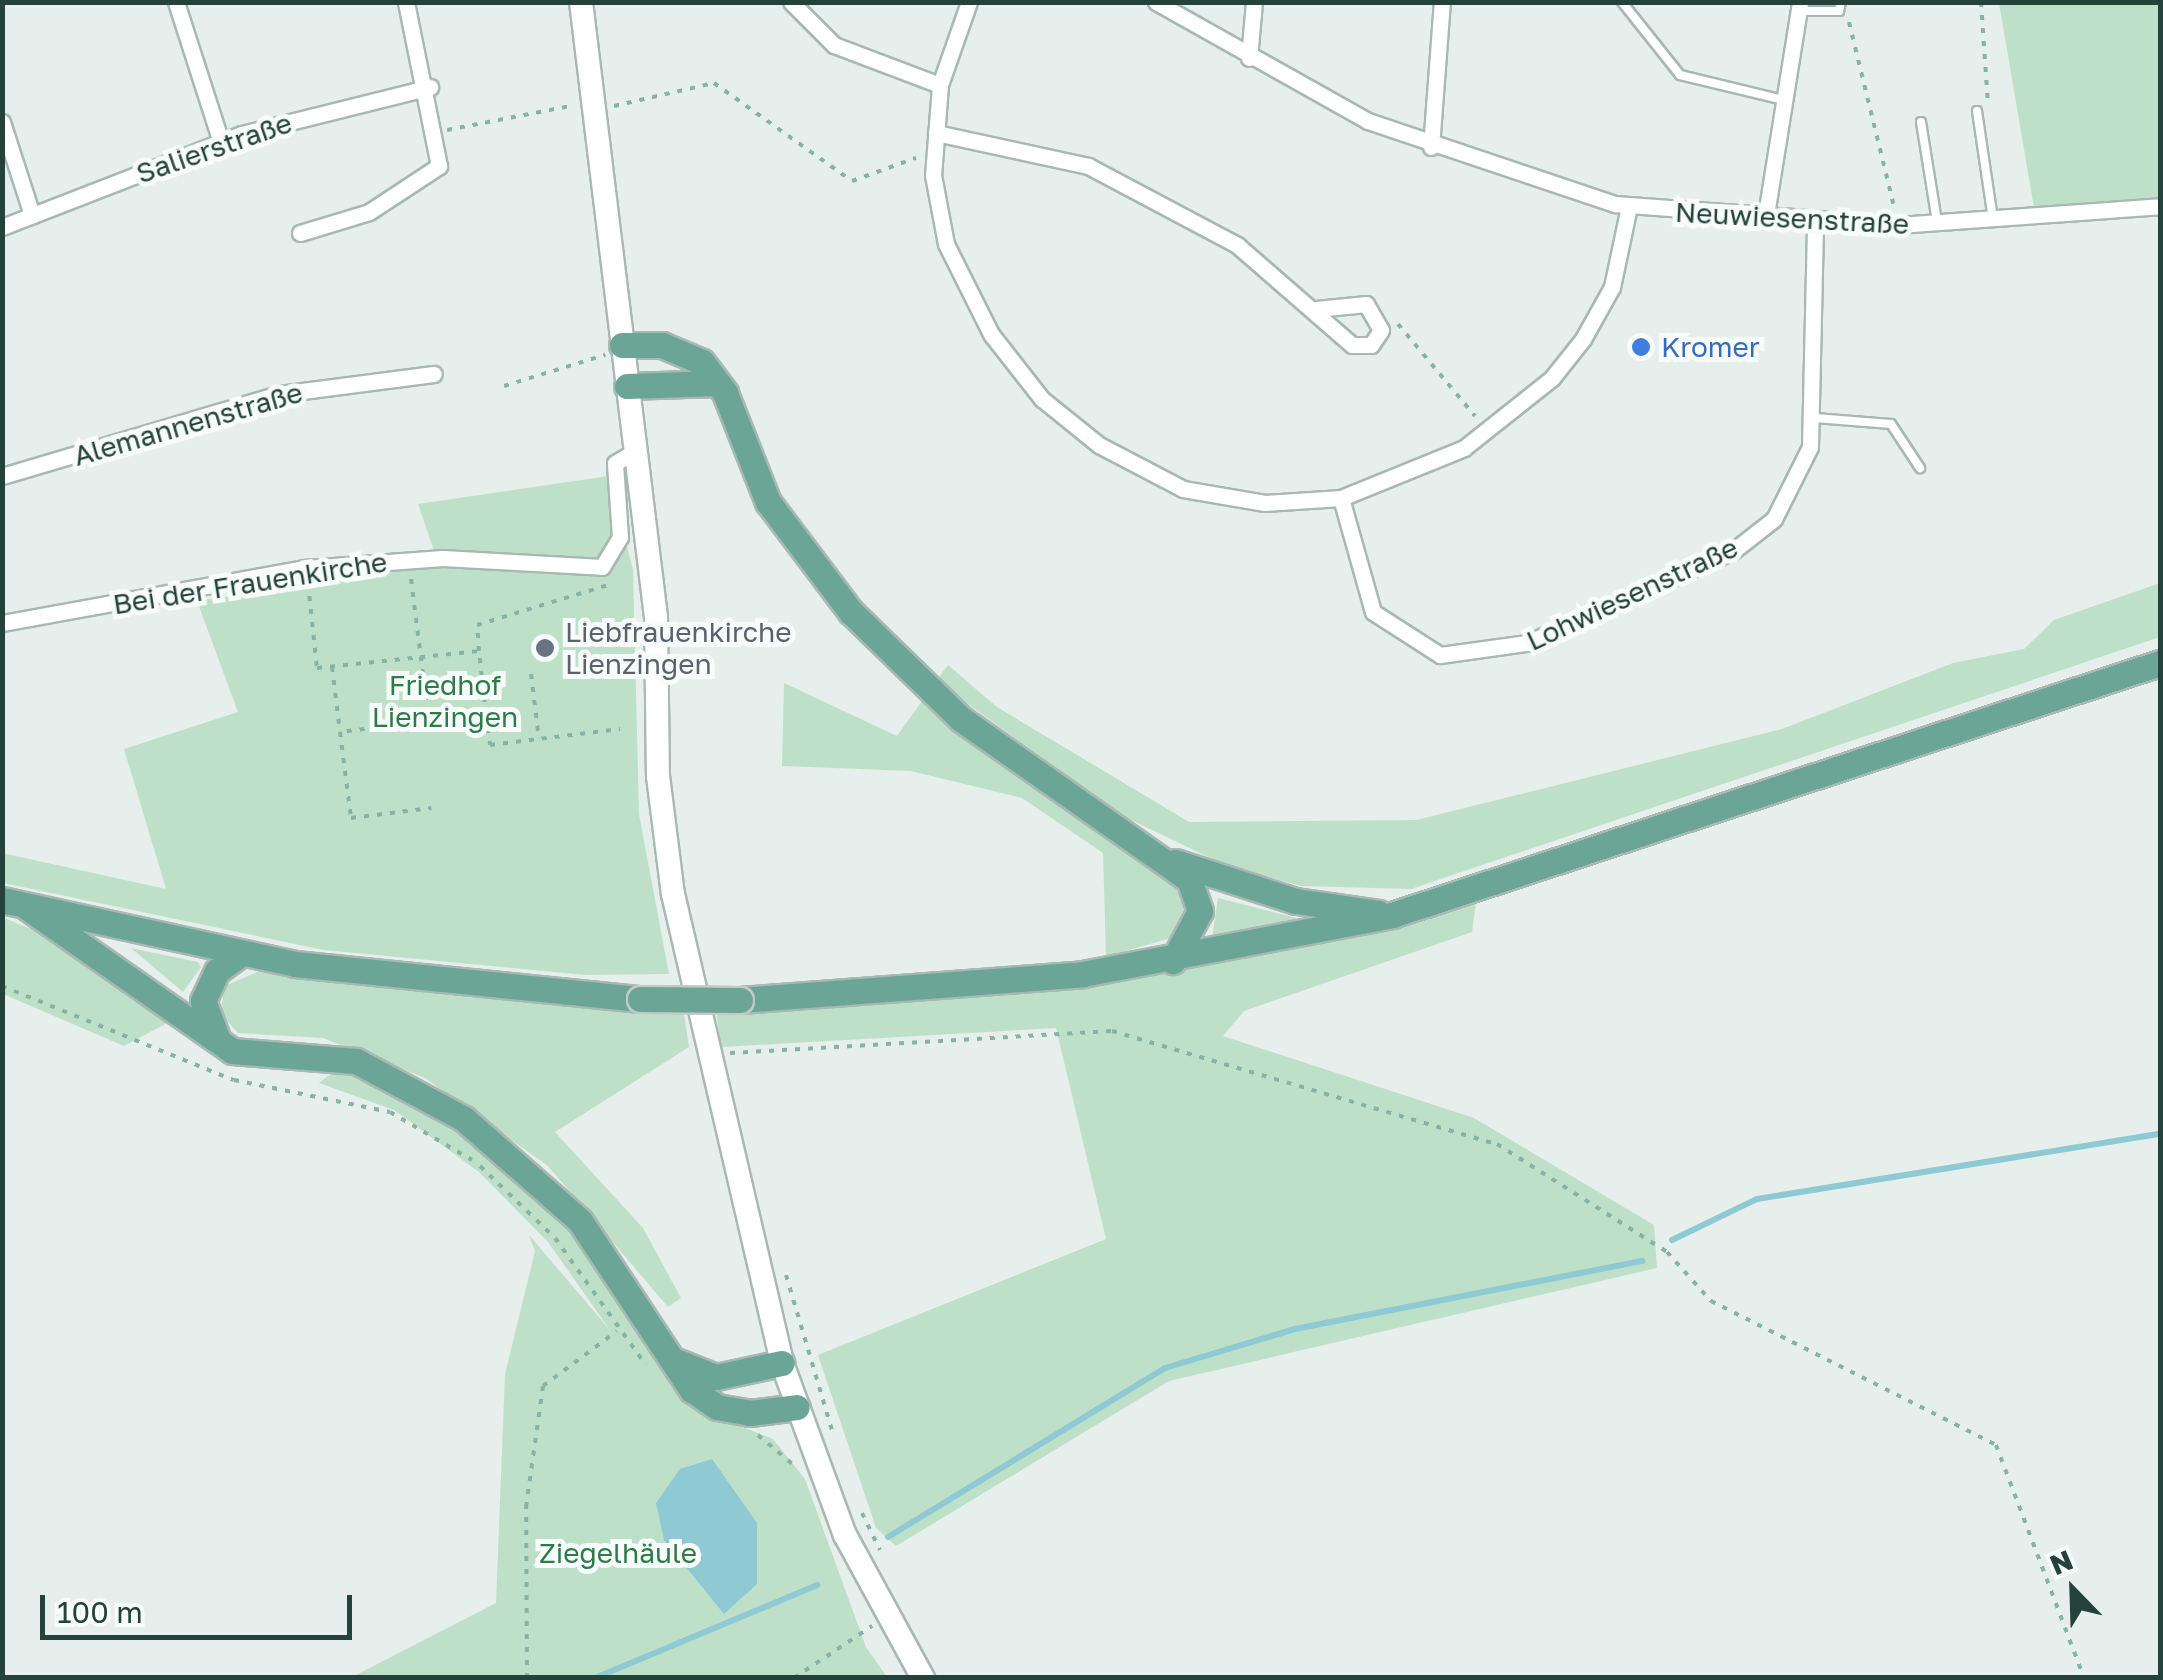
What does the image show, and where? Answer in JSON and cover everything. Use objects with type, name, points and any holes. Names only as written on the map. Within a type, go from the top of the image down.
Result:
[{"type":"main road","points":[[581,2],[600,102],[622,348],[656,617],[658,776],[782,1363],[796,1407],[884,1617],[923,1678]]},
{"type":"main road","points":[[622,348],[684,350],[717,384],[768,502],[863,624],[1013,760],[1168,860],[1190,879],[1200,911],[1174,961]]},
{"type":"main road","points":[[628,386],[717,384]]},
{"type":"main road","points":[[15,904],[240,954],[437,983],[640,999],[740,1000],[916,992],[1174,961],[1392,916],[2160,663]]},
{"type":"main road","points":[[1168,860],[1296,902],[1392,916]]},
{"type":"main road","points":[[15,904],[133,973],[220,1044],[356,1061],[464,1119],[580,1221],[667,1368],[692,1390],[717,1407],[796,1407]]},
{"type":"main road","points":[[220,1044],[203,1001],[217,970],[240,954]]},
{"type":"main road","points":[[667,1368],[716,1376],[782,1363]]},
{"type":"street","points":[[176,2],[221,142]]},
{"type":"street","points":[[300,233],[369,212],[432,174],[437,132],[430,87],[406,2]]},
{"type":"street","points":[[791,2],[834,45],[940,85]]},
{"type":"street","points":[[969,2],[940,85],[934,150],[940,226],[970,296],[1017,372],[1075,428],[1183,489],[1264,503],[1341,498],[1421,471],[1488,432],[1583,339],[1612,287],[1628,206]]},
{"type":"street","name":"Neuwiesenstraße","points":[[1156,2],[1249,58],[1431,147],[1628,206],[1815,225],[1938,225],[2160,206]]},
{"type":"street","points":[[1249,58],[1254,2]]},
{"type":"street","points":[[1431,147],[1442,2]]},
{"type":"street","points":[[1765,221],[1799,7]]},
{"type":"street","name":"Salierstraße","points":[[2,227],[221,142],[430,87]]},
{"type":"street","points":[[2,122],[32,215]]},
{"type":"street","points":[[936,133],[1014,144],[1128,184],[1237,245],[1362,347],[1377,338],[1380,320],[1357,301],[1316,309]]},
{"type":"street","name":"Lohwiesenstraße","points":[[1341,498],[1359,584],[1382,623],[1440,655],[1496,654],[1756,536],[1799,477],[1815,418],[1815,225]]},
{"type":"street","name":"Alemannenstraße","points":[[2,476],[279,394],[434,374]]},
{"type":"street","points":[[611,560],[620,537],[615,463],[636,451]]},
{"type":"street","name":"Bei der Frauenkirche","points":[[2,624],[306,568],[408,559],[580,570],[611,560]]},
{"type":"lane","points":[[1622,2],[1680,75],[1783,100]]},
{"type":"lane","points":[[1799,7],[1840,7]]},
{"type":"lane","points":[[1977,111],[1993,221]]},
{"type":"lane","points":[[1921,122],[1938,225]]},
{"type":"lane","points":[[1815,418],[1891,424],[1920,468]]},
{"type":"path","points":[[1977,111],[1992,101],[1981,2]]},
{"type":"path","points":[[1840,7],[1859,45],[1898,225]]},
{"type":"path","points":[[437,132],[600,102],[621,108],[714,83],[852,181],[934,150]]},
{"type":"path","points":[[1380,320],[1401,325],[1488,432]]},
{"type":"path","points":[[504,386],[622,348]]},
{"type":"path","points":[[408,559],[429,721]]},
{"type":"path","points":[[611,560],[612,591],[552,597],[476,625],[490,746],[620,729]]},
{"type":"path","points":[[306,568],[317,668],[479,651]]},
{"type":"path","points":[[332,666],[350,818],[432,808]]},
{"type":"path","points":[[531,674],[539,739]]},
{"type":"path","points":[[340,732],[486,715]]},
{"type":"path","points":[[2,986],[234,1080],[390,1112],[474,1160],[528,1212],[618,1331],[667,1368]]},
{"type":"path","points":[[718,1054],[1112,1031],[1496,1144],[1667,1252],[1710,1301],[1996,1445],[2084,1678]]},
{"type":"path","points":[[718,1054],[732,1073]]},
{"type":"path","points":[[783,1264],[840,1453]]},
{"type":"path","points":[[527,1678],[526,1507],[542,1386],[618,1331]]},
{"type":"path","points":[[742,1434],[758,1435]]},
{"type":"path","points":[[860,1508],[886,1562]]},
{"type":"path","points":[[794,1678],[884,1617]]},
{"type":"green space","points":[[1999,3],[2160,3],[2160,215],[2037,225]]},
{"type":"green space","name":"Friedhof Lienzingen","points":[[609,476],[633,570],[639,814],[669,974],[585,975],[324,950],[3,883],[2,853],[166,889],[124,749],[238,712],[197,601],[439,565],[418,504]]},
{"type":"green space","points":[[2160,583],[2160,637],[1411,889],[1301,886],[1223,864],[1123,816],[936,681],[948,665],[997,707],[1189,822],[1416,820],[1782,729],[1953,663],[2024,649],[2054,620]]},
{"type":"green space","points":[[784,683],[897,736],[922,701],[1178,886],[1187,910],[1177,936],[1106,957],[1103,853],[1022,798],[911,771],[782,766]]},
{"type":"green space","points":[[1218,898],[1296,918],[1297,921],[1212,938]]},
{"type":"green space","points":[[1476,902],[1472,932],[1244,1011],[1223,1036],[1474,1118],[1654,1225],[1657,1268],[1169,1381],[896,1546],[876,1528],[818,1355],[1106,1239],[1056,1028],[721,1047],[716,1011],[1034,993],[1288,949]]},
{"type":"green space","points":[[2,917],[65,943],[169,1022],[124,1046],[3,994]]},
{"type":"green space","points":[[131,948],[198,962],[201,967],[183,992]]},
{"type":"green space","points":[[257,972],[684,1013],[689,1047],[555,1132],[643,1228],[681,1298],[668,1307],[548,1166],[425,1078],[323,1038],[238,1033],[220,1013],[225,986]]},
{"type":"green space","name":"Ziegelhäule","points":[[339,1067],[417,1099],[503,1163],[587,1246],[698,1409],[773,1439],[805,1479],[866,1647],[887,1677],[352,1677],[496,1603],[505,1374],[535,1251],[529,1235],[610,1330],[548,1242],[479,1172],[394,1110],[319,1083]]},
{"type":"water","points":[[712,1459],[757,1523],[757,1584],[724,1614],[664,1540],[656,1503],[680,1469]]},
{"type":"waterway","points":[[1672,1240],[1757,1199],[2160,1134]]},
{"type":"waterway","points":[[888,1537],[1165,1368],[1295,1329],[1642,1261]]},
{"type":"waterway","points":[[595,1678],[817,1585]]},
{"type":"waterway","points":[[507,1678],[512,1678]]},
{"type":"place","name":"Kromer","points":[[1641,347]]},
{"type":"place","name":"Liebfrauenkirche Lienzingen","points":[[545,648]]}]
